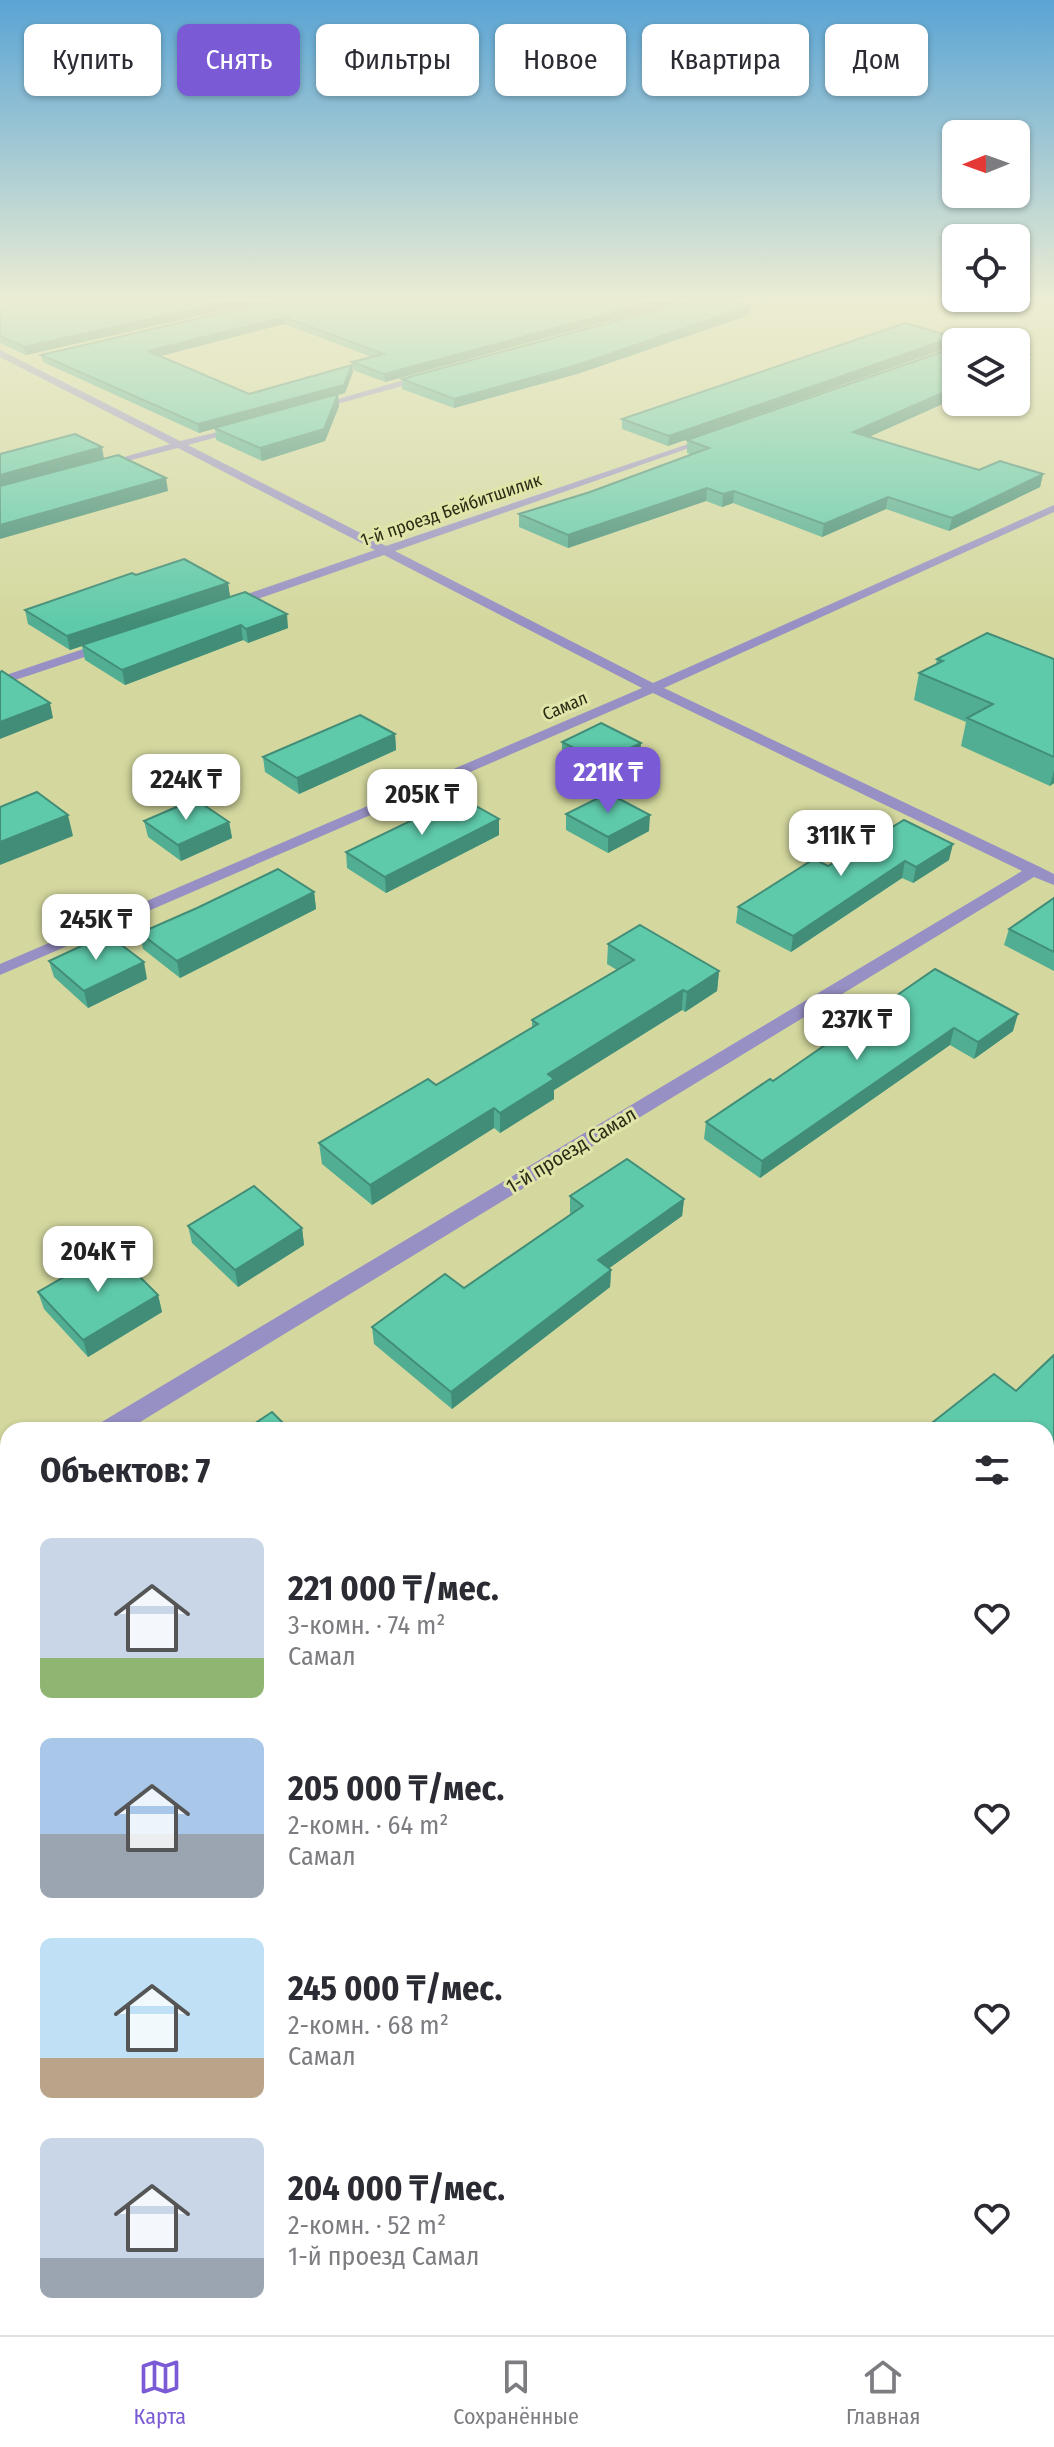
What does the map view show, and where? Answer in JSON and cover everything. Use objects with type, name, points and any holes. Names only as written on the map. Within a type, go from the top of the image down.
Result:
[{"type":"street","points":[[106,406],[653,688],[1054,880]]},
{"type":"street","points":[[304,410],[319,406]]},
{"type":"street","points":[[91,469],[243,427]]},
{"type":"street","name":"1-й проезд Бейбитшилик","points":[[209,612],[717,435]]},
{"type":"street","name":"Самал","points":[[0,970],[653,688],[1054,508]]},
{"type":"street","points":[[0,681],[119,641]]},
{"type":"street","name":"1-й проезд Самал","points":[[121,1422],[1034,870]]},
{"type":"building","points":[[157,406],[266,406],[198,424]]},
{"type":"building","points":[[294,406],[333,406],[324,429],[260,448],[214,428]]},
{"type":"building","points":[[660,406],[755,406],[669,436],[622,419]]},
{"type":"building","points":[[785,406],[913,406],[853,432],[979,470],[1000,461],[1043,474],[952,518],[888,497],[824,524],[734,491],[723,494],[707,488],[568,535],[519,514],[590,492],[709,448],[687,440]]},
{"type":"building","points":[[75,434],[102,447],[0,475],[0,454]]},
{"type":"building","points":[[118,455],[166,478],[0,525],[0,486]]},
{"type":"building","points":[[184,559],[228,583],[67,636],[25,610],[132,573],[136,575]]},
{"type":"building","points":[[245,592],[287,614],[246,629],[241,625],[122,670],[82,645]]},
{"type":"building","points":[[987,633],[1054,659],[1054,757],[967,718],[993,704],[919,673],[943,661],[937,659]]},
{"type":"building","points":[[2,671],[50,703],[0,722]]},
{"type":"building","points":[[360,715],[395,734],[297,778],[263,757]]},
{"type":"building","points":[[601,723],[641,743],[601,762],[562,742]]},
{"type":"building","points":[[37,792],[68,815],[0,842],[0,807]]},
{"type":"building","points":[[608,793],[650,815],[608,837],[566,814]]},
{"type":"building","points":[[460,797],[499,819],[385,877],[346,852]]},
{"type":"building","points":[[195,799],[229,822],[178,845],[144,821]]},
{"type":"building","points":[[904,820],[953,844],[916,867],[905,861],[793,936],[738,907],[814,859],[828,866]]},
{"type":"building","points":[[278,869],[314,892],[177,961],[140,933],[197,908]]},
{"type":"building","points":[[1054,898],[1054,952],[1009,929]]},
{"type":"building","points":[[640,925],[719,971],[548,1074],[554,1079],[500,1113],[494,1108],[370,1185],[319,1143],[428,1079],[436,1085],[538,1024],[532,1020],[634,960],[608,944]]},
{"type":"building","points":[[107,934],[144,962],[84,991],[49,961]]},
{"type":"building","points":[[935,969],[1018,1014],[978,1042],[954,1028],[762,1161],[706,1122],[770,1079],[773,1081]]},
{"type":"building","points":[[627,1159],[684,1199],[598,1260],[611,1270],[451,1392],[372,1327],[445,1274],[464,1288],[583,1206],[570,1196]]},
{"type":"building","points":[[254,1186],[302,1228],[235,1270],[188,1226]]},
{"type":"building","points":[[112,1249],[158,1295],[83,1340],[38,1292]]},
{"type":"building","points":[[1054,1355],[1054,1422],[933,1422],[994,1374],[1016,1391]]},
{"type":"building","points":[[272,1412],[282,1422],[257,1422]]}]
